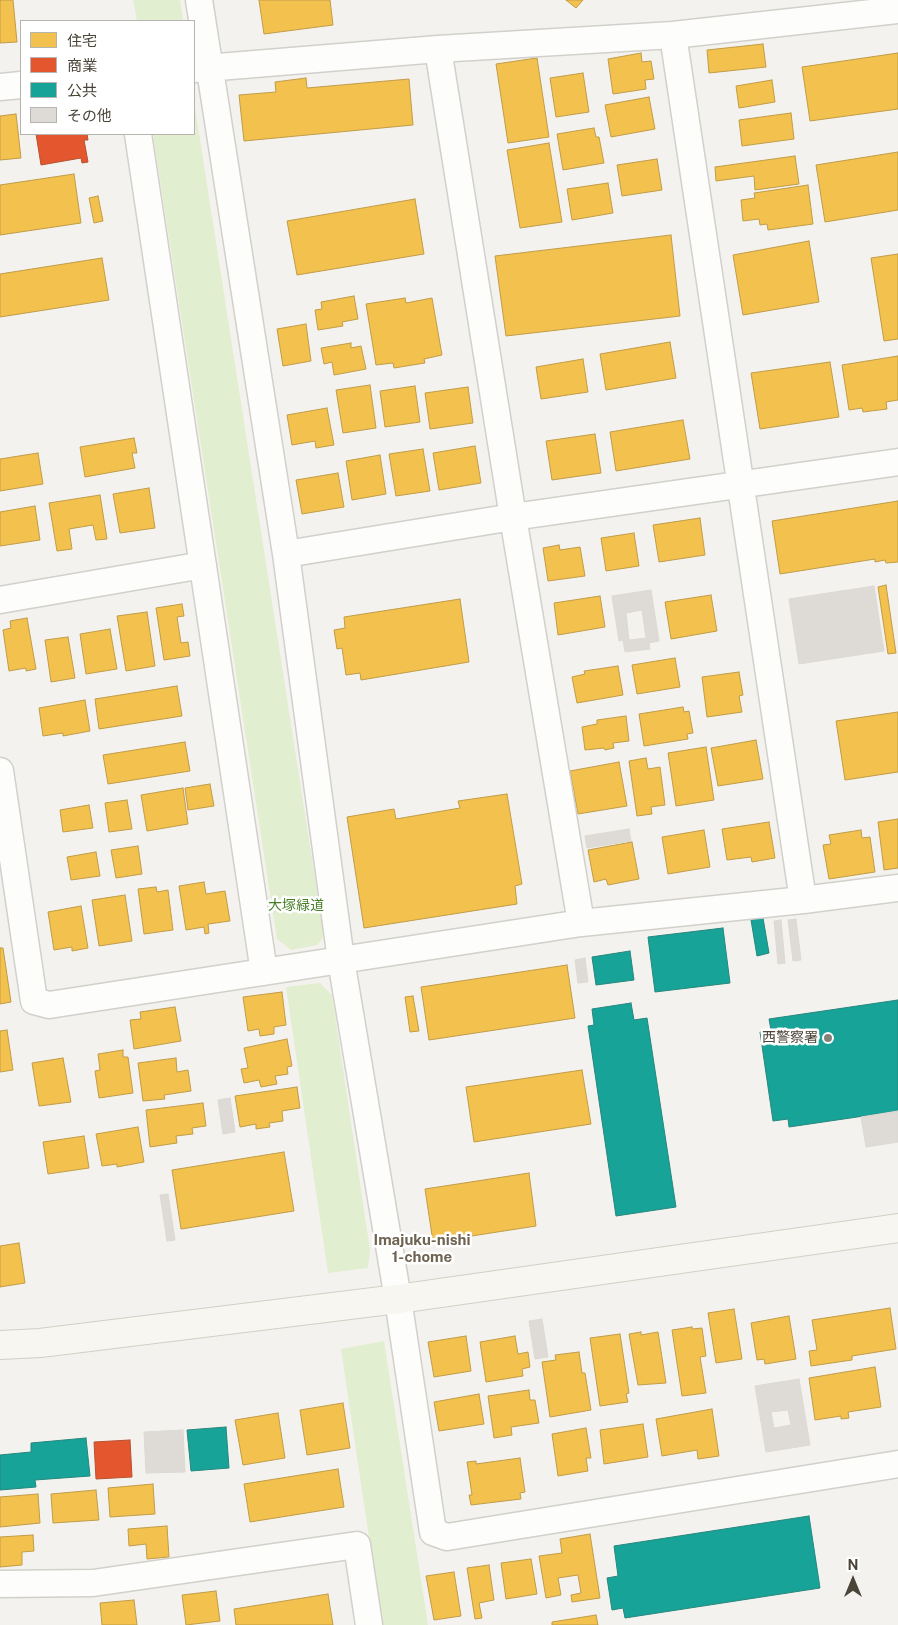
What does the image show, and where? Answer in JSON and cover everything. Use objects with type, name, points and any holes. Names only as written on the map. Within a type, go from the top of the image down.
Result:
[{"type":"street","points":[[199,0],[202,69],[286,554],[341,960],[398,1299],[433,1532],[447,1537],[898,1464]]},
{"type":"street","points":[[202,69],[438,49],[673,35],[898,10]]},
{"type":"street","points":[[673,35],[803,900]]},
{"type":"street","points":[[438,49],[513,517],[581,923]]},
{"type":"street","points":[[0,86],[20,85]]},
{"type":"street","points":[[138,135],[264,972]]},
{"type":"street","points":[[286,554],[513,517],[898,462]]},
{"type":"street","points":[[0,600],[203,564]]},
{"type":"street","points":[[0,771],[34,1000],[48,1005],[581,923],[803,900],[898,888]]},
{"type":"street","points":[[0,1344],[40,1343],[398,1299],[898,1228]]},
{"type":"street","points":[[0,1584],[93,1583],[356,1545],[370,1625]]},
{"type":"green space","points":[[133,0],[180,0],[183,20],[137,20]]},
{"type":"green space","name":"大塚緑道","points":[[195,107],[324,936],[317,945],[291,950],[277,939],[153,135],[195,135]]},
{"type":"green space","points":[[320,983],[332,995],[370,1250],[368,1268],[328,1273],[286,987]]},
{"type":"green space","points":[[384,1341],[428,1625],[382,1625],[341,1349]]},
{"type":"building: 住宅","points":[[0,0],[13,0],[17,42],[0,43]]},
{"type":"building: 住宅","points":[[259,0],[330,0],[333,25],[264,34]]},
{"type":"building: 住宅","points":[[566,0],[583,0],[576,8]]},
{"type":"building: 住宅","points":[[763,44],[766,67],[709,73],[707,50]]},
{"type":"building: 住宅","points":[[641,53],[642,62],[651,61],[654,79],[645,80],[646,89],[613,94],[608,59]]},
{"type":"building: 住宅","points":[[898,53],[898,109],[810,121],[802,67]]},
{"type":"building: 住宅","points":[[537,58],[549,137],[508,143],[496,64]]},
{"type":"building: 住宅","points":[[583,73],[589,112],[556,117],[550,78]]},
{"type":"building: 住宅","points":[[306,78],[307,88],[409,79],[413,125],[244,141],[239,95],[276,92],[275,82]]},
{"type":"building: 住宅","points":[[772,80],[775,102],[739,108],[736,86]]},
{"type":"building: 住宅","points":[[649,97],[655,129],[611,137],[605,105]]},
{"type":"building: 住宅","points":[[791,113],[794,139],[742,146],[739,120]]},
{"type":"building: 住宅","points":[[16,114],[21,158],[0,160],[0,116]]},
{"type":"building: 住宅","points":[[594,128],[596,137],[599,137],[604,163],[563,170],[557,134]]},
{"type":"building: 住宅","points":[[549,143],[562,222],[520,228],[507,150]]},
{"type":"building: 住宅","points":[[898,152],[898,210],[825,222],[816,165]]},
{"type":"building: 住宅","points":[[795,156],[799,184],[755,190],[754,176],[716,181],[715,167]]},
{"type":"building: 住宅","points":[[657,159],[662,190],[622,196],[617,165]]},
{"type":"building: 住宅","points":[[74,174],[81,223],[0,235],[0,185]]},
{"type":"building: 住宅","points":[[608,183],[613,213],[572,220],[567,189]]},
{"type":"building: 住宅","points":[[808,185],[813,224],[768,230],[767,224],[760,225],[759,219],[743,221],[741,200],[755,198],[754,193]]},
{"type":"building: 住宅","points":[[98,196],[103,221],[94,223],[89,198]]},
{"type":"building: 住宅","points":[[415,199],[424,254],[297,275],[287,221]]},
{"type":"building: 住宅","points":[[671,235],[680,316],[506,336],[495,256]]},
{"type":"building: 住宅","points":[[809,241],[819,302],[743,315],[733,255]]},
{"type":"building: 住宅","points":[[898,254],[898,339],[884,341],[871,258]]},
{"type":"building: 住宅","points":[[102,258],[109,300],[0,317],[0,274]]},
{"type":"building: 住宅","points":[[354,296],[358,319],[342,322],[343,326],[318,330],[315,310],[322,309],[321,302]]},
{"type":"building: 住宅","points":[[405,298],[406,303],[432,298],[442,355],[424,359],[425,363],[394,368],[393,363],[376,365],[366,304]]},
{"type":"building: 住宅","points":[[306,324],[311,361],[283,366],[277,329]]},
{"type":"building: 住宅","points":[[670,342],[676,378],[606,390],[600,354]]},
{"type":"building: 住宅","points":[[351,343],[351,348],[361,346],[366,369],[334,375],[332,362],[324,364],[321,348]]},
{"type":"building: 住宅","points":[[898,356],[898,400],[886,402],[887,409],[863,412],[862,408],[849,410],[842,365]]},
{"type":"building: 住宅","points":[[583,359],[588,392],[541,399],[536,367]]},
{"type":"building: 住宅","points":[[830,362],[839,417],[760,429],[751,373]]},
{"type":"building: 住宅","points":[[370,385],[376,428],[343,433],[336,390]]},
{"type":"building: 住宅","points":[[415,386],[420,422],[385,427],[380,391]]},
{"type":"building: 住宅","points":[[468,387],[473,423],[430,429],[425,393]]},
{"type":"building: 住宅","points":[[327,408],[334,445],[316,448],[315,441],[292,445],[287,415]]},
{"type":"building: 住宅","points":[[683,420],[690,459],[616,471],[610,432]]},
{"type":"building: 住宅","points":[[595,434],[601,473],[552,480],[546,441]]},
{"type":"building: 住宅","points":[[134,438],[137,453],[132,453],[135,468],[85,477],[80,447]]},
{"type":"building: 住宅","points":[[475,446],[481,483],[439,490],[433,453]]},
{"type":"building: 住宅","points":[[423,449],[430,491],[396,496],[389,454]]},
{"type":"building: 住宅","points":[[38,453],[43,484],[0,491],[0,459]]},
{"type":"building: 住宅","points":[[380,455],[386,494],[352,500],[346,461]]},
{"type":"building: 住宅","points":[[338,473],[344,507],[302,514],[296,480]]},
{"type":"building: 住宅","points":[[149,488],[155,528],[120,533],[113,494]]},
{"type":"building: 住宅","points":[[100,495],[107,539],[96,540],[93,525],[69,529],[72,549],[57,551],[49,503]]},
{"type":"building: 住宅","points":[[898,501],[898,562],[886,563],[885,560],[875,562],[875,559],[780,574],[772,521]]},
{"type":"building: 住宅","points":[[35,506],[40,540],[0,546],[0,512]]},
{"type":"building: 住宅","points":[[700,518],[705,555],[659,562],[653,525]]},
{"type":"building: 住宅","points":[[634,533],[639,566],[606,571],[601,538]]},
{"type":"building: 住宅","points":[[559,545],[560,550],[580,547],[585,576],[548,581],[543,548]]},
{"type":"building: 住宅","points":[[886,585],[896,653],[888,654],[878,587]]},
{"type":"building: 住宅","points":[[711,595],[717,631],[671,639],[665,602]]},
{"type":"building: 住宅","points":[[600,596],[605,627],[558,635],[554,603]]},
{"type":"building: 住宅","points":[[460,599],[469,662],[361,680],[360,673],[346,675],[342,648],[337,649],[334,630],[345,628],[344,617]]},
{"type":"building: 住宅","points":[[182,604],[184,616],[177,617],[181,643],[188,642],[190,656],[164,660],[156,608]]},
{"type":"building: 住宅","points":[[147,612],[155,666],[126,671],[117,616]]},
{"type":"building: 住宅","points":[[27,618],[36,669],[26,671],[26,668],[9,671],[3,630],[11,628],[10,621]]},
{"type":"building: 住宅","points":[[110,629],[117,669],[86,674],[80,634]]},
{"type":"building: 住宅","points":[[68,637],[75,678],[51,682],[45,640]]},
{"type":"building: 住宅","points":[[675,658],[680,687],[637,694],[632,665]]},
{"type":"building: 住宅","points":[[618,666],[623,695],[577,703],[572,677],[585,674],[584,671]]},
{"type":"building: 住宅","points":[[739,672],[743,695],[739,696],[742,712],[707,717],[702,677]]},
{"type":"building: 住宅","points":[[177,686],[182,716],[99,729],[95,699]]},
{"type":"building: 住宅","points":[[85,700],[90,731],[63,736],[63,733],[43,736],[39,708]]},
{"type":"building: 住宅","points":[[683,707],[684,712],[689,711],[693,733],[687,734],[688,739],[644,746],[639,714]]},
{"type":"building: 住宅","points":[[898,712],[898,772],[845,780],[836,721]]},
{"type":"building: 住宅","points":[[626,716],[629,741],[613,743],[614,748],[605,750],[604,748],[585,750],[582,727],[597,724],[597,720]]},
{"type":"building: 住宅","points":[[756,740],[763,779],[718,786],[711,748]]},
{"type":"building: 住宅","points":[[185,742],[190,771],[108,784],[103,755]]},
{"type":"building: 住宅","points":[[706,747],[714,800],[676,806],[668,753]]},
{"type":"building: 住宅","points":[[646,758],[648,769],[660,767],[665,805],[651,807],[652,814],[637,816],[629,761]]},
{"type":"building: 住宅","points":[[619,762],[627,806],[578,814],[570,771]]},
{"type":"building: 住宅","points":[[210,784],[214,806],[188,810],[185,788]]},
{"type":"building: 住宅","points":[[183,788],[188,824],[147,831],[141,795]]},
{"type":"building: 住宅","points":[[507,794],[522,884],[515,886],[517,904],[364,928],[347,817],[394,809],[396,819],[460,808],[458,801]]},
{"type":"building: 住宅","points":[[127,800],[132,829],[109,832],[105,803]]},
{"type":"building: 住宅","points":[[89,805],[93,828],[63,832],[60,810]]},
{"type":"building: 住宅","points":[[898,819],[898,868],[884,870],[878,822]]},
{"type":"building: 住宅","points":[[769,822],[775,858],[752,862],[751,857],[727,860],[722,829]]},
{"type":"building: 住宅","points":[[704,830],[710,867],[668,874],[662,837]]},
{"type":"building: 住宅","points":[[861,830],[862,838],[870,837],[875,872],[829,879],[823,845],[831,844],[829,835]]},
{"type":"building: 住宅","points":[[632,842],[639,879],[608,885],[606,879],[594,882],[588,850]]},
{"type":"building: 住宅","points":[[138,846],[142,874],[116,878],[111,850]]},
{"type":"building: 住宅","points":[[96,852],[100,876],[71,880],[67,857]]},
{"type":"building: 住宅","points":[[204,882],[206,894],[225,891],[230,921],[208,924],[209,933],[205,934],[204,927],[186,930],[179,886]]},
{"type":"building: 住宅","points":[[156,887],[157,892],[168,890],[173,930],[144,934],[138,889]]},
{"type":"building: 住宅","points":[[125,895],[132,941],[99,946],[92,900]]},
{"type":"building: 住宅","points":[[81,906],[88,948],[72,951],[72,947],[54,950],[48,912]]},
{"type":"building: 住宅","points":[[0,948],[3,948],[11,1002],[0,1004]]},
{"type":"building: 住宅","points":[[567,965],[575,1018],[429,1040],[421,987]]},
{"type":"building: 住宅","points":[[282,992],[286,1025],[274,1027],[274,1034],[260,1036],[259,1029],[248,1031],[243,997]]},
{"type":"building: 住宅","points":[[413,996],[419,1031],[410,1032],[405,997]]},
{"type":"building: 住宅","points":[[175,1007],[181,1041],[134,1049],[130,1020],[141,1019],[140,1012]]},
{"type":"building: 住宅","points":[[7,1030],[13,1070],[0,1072],[0,1031]]},
{"type":"building: 住宅","points":[[287,1039],[292,1066],[287,1067],[288,1074],[275,1076],[277,1084],[261,1087],[259,1080],[244,1083],[241,1069],[248,1068],[244,1048]]},
{"type":"building: 住宅","points":[[123,1050],[123,1057],[128,1057],[133,1093],[99,1098],[95,1071],[100,1070],[98,1054]]},
{"type":"building: 住宅","points":[[63,1058],[71,1102],[39,1106],[32,1063]]},
{"type":"building: 住宅","points":[[176,1058],[177,1072],[188,1070],[191,1091],[164,1095],[165,1099],[143,1101],[138,1063]]},
{"type":"building: 住宅","points":[[582,1070],[591,1124],[474,1142],[466,1087]]},
{"type":"building: 住宅","points":[[297,1087],[300,1108],[282,1111],[283,1121],[269,1123],[270,1127],[256,1129],[256,1124],[240,1127],[235,1096]]},
{"type":"building: 住宅","points":[[203,1103],[206,1126],[192,1128],[193,1134],[176,1136],[177,1143],[150,1147],[146,1110]]},
{"type":"building: 住宅","points":[[138,1127],[144,1162],[117,1167],[117,1164],[102,1166],[96,1134]]},
{"type":"building: 住宅","points":[[84,1136],[89,1168],[48,1174],[43,1142]]},
{"type":"building: 住宅","points":[[284,1152],[294,1211],[181,1229],[172,1170]]},
{"type":"building: 住宅","points":[[529,1173],[536,1226],[433,1242],[425,1189]]},
{"type":"building: 住宅","points":[[19,1243],[25,1283],[0,1287],[0,1246]]},
{"type":"building: 住宅","points":[[890,1308],[896,1349],[852,1356],[852,1360],[811,1366],[809,1351],[817,1350],[812,1320]]},
{"type":"building: 住宅","points":[[734,1309],[742,1359],[716,1363],[708,1313]]},
{"type":"building: 住宅","points":[[789,1316],[796,1359],[765,1364],[764,1359],[757,1360],[751,1323]]},
{"type":"building: 住宅","points":[[692,1327],[692,1329],[702,1328],[706,1356],[700,1357],[706,1393],[682,1396],[672,1330]]},
{"type":"building: 住宅","points":[[641,1332],[641,1335],[658,1332],[666,1383],[638,1385],[629,1334]]},
{"type":"building: 住宅","points":[[620,1334],[629,1393],[626,1394],[628,1402],[600,1406],[590,1338]]},
{"type":"building: 住宅","points":[[466,1336],[471,1371],[434,1377],[428,1342]]},
{"type":"building: 住宅","points":[[515,1336],[518,1354],[528,1352],[530,1367],[522,1369],[523,1376],[486,1382],[480,1342]]},
{"type":"building: 住宅","points":[[579,1352],[582,1373],[585,1373],[591,1410],[550,1417],[542,1362],[556,1360],[555,1355]]},
{"type":"building: 住宅","points":[[875,1367],[881,1407],[848,1412],[849,1418],[841,1419],[841,1416],[815,1420],[809,1378]]},
{"type":"building: 住宅","points":[[529,1390],[530,1400],[535,1400],[539,1423],[511,1427],[512,1435],[494,1438],[488,1396]]},
{"type":"building: 住宅","points":[[479,1394],[484,1424],[439,1431],[434,1402]]},
{"type":"building: 住宅","points":[[343,1403],[350,1448],[307,1455],[300,1410]]},
{"type":"building: 住宅","points":[[712,1409],[719,1456],[698,1459],[697,1450],[662,1456],[656,1419]]},
{"type":"building: 住宅","points":[[278,1413],[285,1458],[243,1465],[235,1420]]},
{"type":"building: 住宅","points":[[643,1424],[648,1457],[604,1464],[600,1430]]},
{"type":"building: 住宅","points":[[586,1428],[591,1458],[586,1458],[588,1471],[558,1476],[552,1434]]},
{"type":"building: 住宅","points":[[520,1458],[525,1492],[520,1493],[521,1499],[471,1505],[469,1495],[472,1495],[467,1462],[476,1461],[476,1464]]},
{"type":"building: 住宅","points":[[338,1469],[344,1507],[250,1522],[244,1484]]},
{"type":"building: 住宅","points":[[153,1484],[155,1514],[110,1517],[108,1488]]},
{"type":"building: 住宅","points":[[96,1490],[99,1520],[53,1523],[51,1494]]},
{"type":"building: 住宅","points":[[38,1494],[40,1523],[0,1527],[0,1497]]},
{"type":"building: 住宅","points":[[167,1526],[169,1557],[147,1559],[146,1544],[129,1546],[128,1529]]},
{"type":"building: 住宅","points":[[590,1534],[600,1598],[572,1602],[571,1595],[581,1593],[578,1575],[558,1578],[561,1595],[546,1598],[539,1556],[562,1553],[560,1539]]},
{"type":"building: 住宅","points":[[33,1535],[34,1551],[22,1552],[22,1565],[0,1567],[0,1537]]},
{"type":"building: 住宅","points":[[531,1559],[537,1594],[506,1599],[501,1563]]},
{"type":"building: 住宅","points":[[489,1565],[494,1600],[479,1603],[482,1618],[475,1619],[467,1568]]},
{"type":"building: 住宅","points":[[454,1572],[461,1616],[434,1620],[426,1576]]},
{"type":"building: 住宅","points":[[216,1591],[220,1621],[186,1625],[182,1595]]},
{"type":"building: 住宅","points":[[328,1594],[333,1625],[236,1625],[234,1609]]},
{"type":"building: 住宅","points":[[134,1600],[137,1625],[102,1625],[100,1603]]},
{"type":"building: 住宅","points":[[596,1615],[598,1625],[552,1625],[552,1622]]},
{"type":"building: 商業","points":[[36,135],[87,135],[88,140],[84,140],[88,162],[82,163],[81,158],[41,165]]},
{"type":"building: 商業","points":[[130,1440],[132,1477],[96,1479],[94,1442]]},
{"type":"building: 公共","points":[[763,918],[769,953],[757,956],[751,920]]},
{"type":"building: 公共","points":[[723,928],[730,983],[655,992],[648,937]]},
{"type":"building: 公共","points":[[630,951],[634,980],[596,985],[592,957]]},
{"type":"building: 公共","points":[[898,1000],[898,1111],[789,1127],[788,1119],[773,1121],[760,1032],[771,1030],[769,1019]]},
{"type":"building: 公共","points":[[631,1003],[634,1020],[647,1018],[676,1207],[616,1216],[588,1026],[594,1025],[592,1009]]},
{"type":"building: 公共","points":[[226,1427],[229,1468],[191,1471],[187,1430]]},
{"type":"building: 公共","points":[[86,1438],[90,1476],[35,1480],[36,1487],[0,1490],[0,1455],[31,1452],[31,1443]]},
{"type":"building: 公共","points":[[809,1516],[820,1588],[625,1618],[623,1608],[612,1610],[607,1578],[618,1576],[614,1546]]},
{"type":"building: その他","points":[[874,586],[884,651],[799,664],[789,599]]},
{"type":"building: その他","points":[[651,590],[659,641],[649,643],[650,649],[625,652],[623,640],[619,641],[612,596]],"holes":[[[642,610],[646,638],[629,640],[626,613]]]},
{"type":"building: その他","points":[[629,829],[631,841],[587,848],[585,836]]},
{"type":"building: その他","points":[[796,919],[801,960],[793,961],[788,920]]},
{"type":"building: その他","points":[[781,920],[785,963],[778,964],[774,921]]},
{"type":"building: その他","points":[[585,958],[588,982],[578,983],[575,960]]},
{"type":"building: その他","points":[[230,1098],[235,1132],[223,1134],[218,1100]]},
{"type":"building: その他","points":[[898,1111],[898,1142],[866,1147],[861,1117]]},
{"type":"building: その他","points":[[168,1194],[175,1240],[167,1241],[160,1195]]},
{"type":"building: その他","points":[[542,1319],[548,1357],[535,1359],[529,1321]]},
{"type":"building: その他","points":[[799,1379],[810,1445],[766,1452],[755,1386]],"holes":[[[788,1410],[791,1425],[774,1428],[771,1412]]]},
{"type":"building: その他","points":[[183,1430],[185,1472],[146,1473],[144,1432]]},
{"type":"place","name":"西警察署","points":[[828,1038]]},
{"type":"district","name":"Imajuku-nishi 1-chome","points":[[422,1248]]}]
